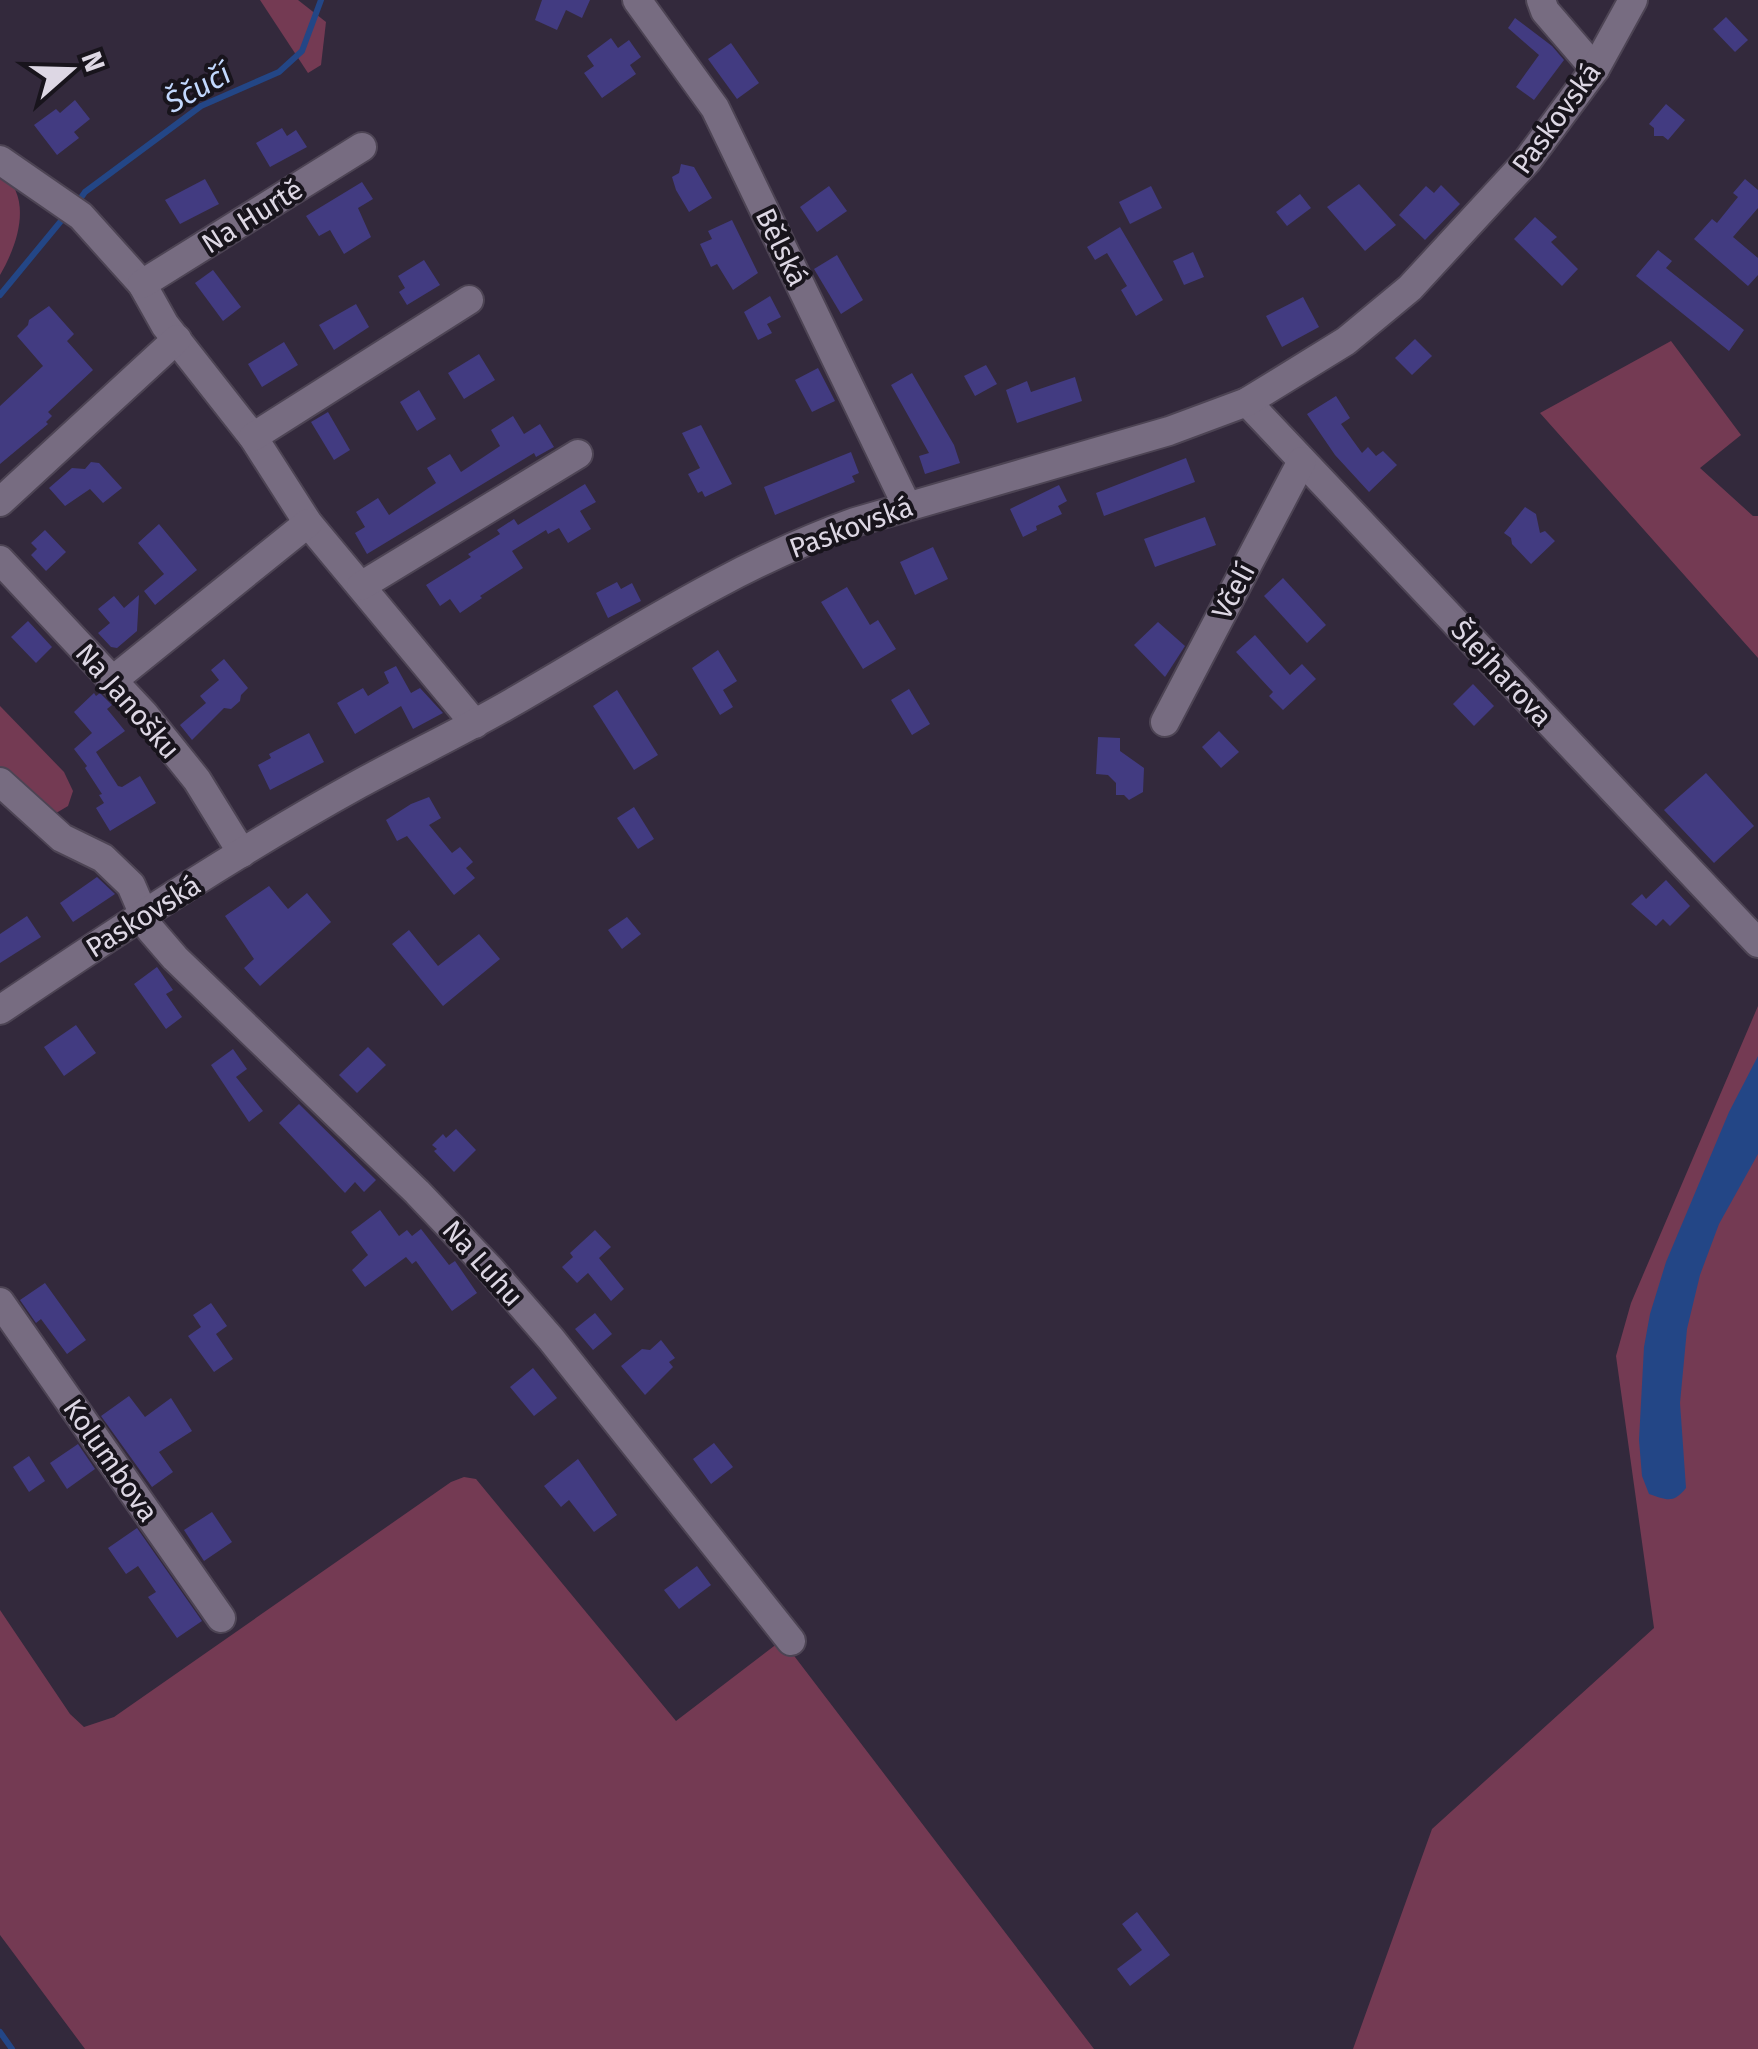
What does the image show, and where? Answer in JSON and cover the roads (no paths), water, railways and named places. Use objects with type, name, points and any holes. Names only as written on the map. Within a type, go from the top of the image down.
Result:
[{"type":"street","name":"Bělská","points":[[637,0],[714,108],[907,506]]},
{"type":"street","points":[[1540,0],[1594,69]]},
{"type":"street","name":"Paskovská","points":[[0,1010],[242,853],[756,563],[810,538],[907,506],[1168,431],[1247,402],[1346,341],[1410,288],[1528,161],[1594,69],[1633,0]]},
{"type":"street","name":"Na Hurtě","points":[[142,284],[362,147]]},
{"type":"street","points":[[0,160],[71,210],[142,284],[165,325],[253,436],[308,523],[475,724]]},
{"type":"street","points":[[253,436],[469,300]]},
{"type":"street","points":[[0,502],[177,339]]},
{"type":"street","name":"Šlejharova","points":[[1247,402],[1758,943]]},
{"type":"street","points":[[360,586],[578,454]]},
{"type":"street","name":"Včelí","points":[[1165,722],[1302,461]]},
{"type":"street","points":[[112,681],[308,523]]},
{"type":"street","name":"Na Janošku","points":[[0,560],[197,780],[242,853]]},
{"type":"street","name":"Na Luhu","points":[[0,782],[62,838],[103,858],[131,886],[150,929],[175,958],[404,1179],[491,1270],[551,1339],[791,1641]]},
{"type":"street","name":"Kolumbova","points":[[0,1302],[221,1618]]},
{"type":"water","points":[[1758,1056],[1758,1154],[1719,1224],[1700,1275],[1687,1329],[1680,1403],[1686,1488],[1677,1497],[1665,1499],[1649,1494],[1642,1476],[1639,1440],[1644,1347],[1650,1314],[1666,1262],[1729,1112]]},
{"type":"waterway","name":"Ščučí","points":[[78,202],[85,192],[201,106],[279,72],[302,51],[321,0]]},
{"type":"waterway","name":"Ščučí","points":[[0,295],[66,215]]},
{"type":"waterway","points":[[0,2032],[12,2049]]}]
